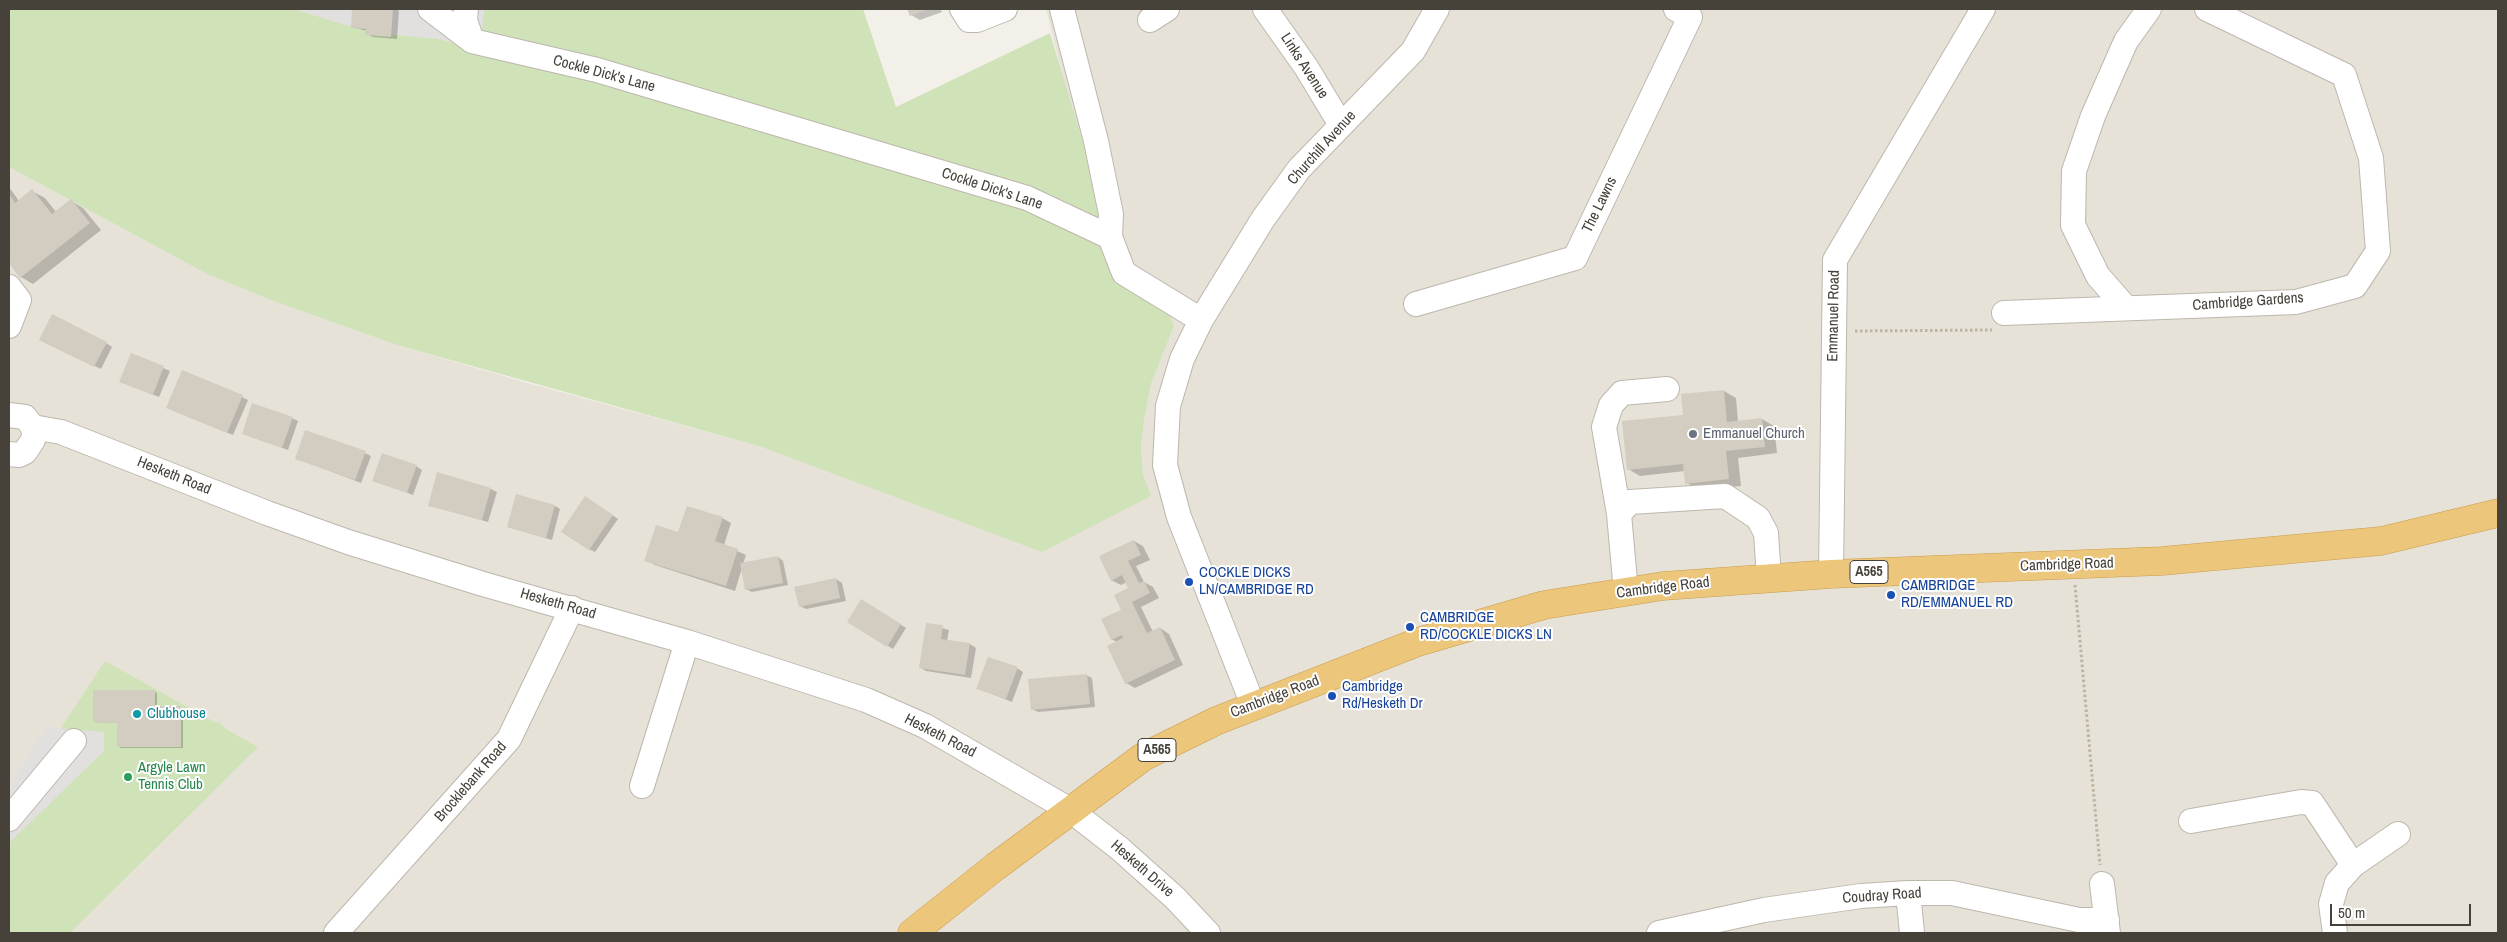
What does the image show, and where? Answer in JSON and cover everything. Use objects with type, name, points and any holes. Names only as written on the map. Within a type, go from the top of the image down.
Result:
[{"type":"highway","name":"Cambridge Road","points":[[912,933],[1070,810],[1144,758],[1216,721],[1253,705],[1418,642],[1544,605],[1663,586],[1830,574],[2162,562],[2381,541],[2498,513]]},
{"type":"street","points":[[430,9],[472,41]]},
{"type":"street","points":[[466,9],[465,20],[472,41]]},
{"type":"street","points":[[962,9],[969,20],[976,20],[1004,9]]},
{"type":"street","points":[[1062,9],[1098,150],[1111,214],[1110,237],[1124,273],[1201,320],[1182,358],[1168,406],[1165,465],[1179,517],[1253,705]]},
{"type":"street","name":"Links Avenue","points":[[1265,9],[1306,67],[1341,125]]},
{"type":"street","name":"Churchill Avenue","points":[[1201,320],[1263,219],[1299,169],[1413,51],[1437,9]]},
{"type":"street","name":"The Lawns","points":[[1415,303],[1575,258],[1690,17],[1676,9]]},
{"type":"street","name":"Emmanuel Road","points":[[1830,574],[1835,260],[1983,9]]},
{"type":"street","points":[[2126,308],[2098,276],[2073,225],[2074,171],[2094,116],[2126,41],[2149,9]]},
{"type":"street","name":"Cambridge Gardens","points":[[2004,313],[2296,302],[2355,286],[2378,251],[2371,158],[2344,75],[2207,9]]},
{"type":"street","name":"Cockle Dick's Lane","points":[[472,41],[597,70],[1027,198],[1110,237]]},
{"type":"street","points":[[9,287],[19,300],[9,326]]},
{"type":"street","points":[[1626,592],[1619,514],[1604,427],[1611,405],[1622,393],[1667,389]]},
{"type":"street","name":"Hesketh Road","points":[[9,415],[25,418],[33,427],[69,435],[267,513],[348,542],[687,642],[866,700],[917,722],[1070,810]]},
{"type":"street","points":[[9,454],[19,455],[30,447],[34,440],[33,427]]},
{"type":"street","points":[[1619,514],[1630,502],[1725,496],[1758,518],[1766,533],[1769,578]]},
{"type":"street","name":"Brocklebank Road","points":[[336,933],[509,739],[572,608]]},
{"type":"street","points":[[642,786],[687,642]]},
{"type":"street","points":[[9,819],[74,741]]},
{"type":"street","points":[[2191,821],[2301,802],[2312,803],[2353,865]]},
{"type":"street","name":"Hesketh Drive","points":[[1070,810],[1119,848],[1175,898],[1208,933]]},
{"type":"street","points":[[2335,933],[2331,904],[2337,882],[2353,865],[2398,834]]},
{"type":"street","points":[[2102,884],[2107,927]]},
{"type":"street","points":[[1908,893],[1912,933]]},
{"type":"street","name":"Coudray Road","points":[[1659,933],[1764,910],[1861,896],[1908,893],[1952,893],[2107,927]]},
{"type":"path","points":[[1834,331],[2000,330],[2004,313]]},
{"type":"path","points":[[2073,565],[2102,884]]},
{"type":"shaded area","points":[[293,9],[449,9],[452,15],[458,9],[484,9],[482,33],[465,46],[438,39],[395,35],[345,25]]},
{"type":"shaded area","points":[[1046,9],[2498,9],[2498,933],[9,933],[9,167],[207,274],[276,302],[397,345],[528,383],[762,447],[1150,496],[1143,474],[1141,448],[1144,421],[1151,384],[1174,326],[1171,316],[1132,292],[1112,273]]},
{"type":"shaded area","points":[[47,727],[104,732],[104,751],[9,843],[9,786]]},
{"type":"green space","points":[[9,9],[863,9],[896,107],[1050,33],[1103,209],[1112,273],[1132,292],[1171,316],[1174,326],[1151,384],[1144,421],[1141,448],[1143,474],[1151,496],[1042,552],[762,447],[397,345],[276,302],[207,274],[9,167]]},
{"type":"green space","name":"Argyle Lawn Tennis Club","points":[[105,661],[216,723],[218,721],[226,729],[258,747],[70,933],[9,933],[9,807]]},
{"type":"building","points":[[352,9],[393,9],[391,37],[365,35],[366,29],[351,28]]},
{"type":"building","points":[[907,9],[929,9],[910,16]]},
{"type":"building","points":[[32,189],[52,214],[71,199],[90,223],[20,278],[9,263],[9,249],[11,248],[9,245],[9,194],[15,203]]},
{"type":"building","points":[[52,314],[107,342],[94,367],[39,340]]},
{"type":"building","points":[[131,353],[164,366],[153,395],[119,382]]},
{"type":"building","points":[[182,370],[243,395],[227,433],[166,408]]},
{"type":"building","name":"Emmanuel Church","points":[[1724,390],[1727,422],[1762,418],[1765,447],[1726,451],[1729,479],[1685,484],[1683,464],[1627,470],[1622,421],[1683,415],[1681,394]]},
{"type":"building","points":[[252,403],[293,417],[282,448],[242,434]]},
{"type":"building","points":[[305,430],[366,451],[355,480],[295,459]]},
{"type":"building","points":[[382,453],[417,465],[407,493],[372,481]]},
{"type":"building","points":[[437,472],[491,488],[482,520],[428,506]]},
{"type":"building","points":[[516,494],[555,505],[546,538],[507,527]]},
{"type":"building","points":[[585,496],[613,515],[589,550],[561,532]]},
{"type":"building","points":[[687,506],[723,517],[715,541],[738,549],[726,586],[644,561],[656,525],[678,532]]},
{"type":"building","points":[[1134,540],[1141,555],[1128,561],[1139,583],[1144,581],[1150,593],[1132,602],[1147,633],[1160,627],[1175,660],[1125,684],[1107,646],[1123,638],[1122,635],[1111,640],[1101,619],[1121,610],[1114,595],[1128,588],[1122,575],[1111,581],[1099,556]]},
{"type":"building","points":[[778,556],[783,583],[745,590],[740,563]]},
{"type":"building","points":[[836,578],[840,598],[799,607],[794,587]]},
{"type":"building","points":[[861,599],[901,624],[887,647],[847,622]]},
{"type":"building","points":[[926,623],[943,625],[941,639],[970,643],[965,675],[919,668]]},
{"type":"building","points":[[988,657],[1018,667],[1006,699],[976,689]]},
{"type":"building","points":[[1087,674],[1090,704],[1031,710],[1028,679]]},
{"type":"building","name":"Clubhouse","points":[[93,690],[155,690],[155,706],[181,706],[181,747],[117,747],[117,723],[93,722]]},
{"type":"place","name":"Emmanuel Church","points":[[1693,434]]},
{"type":"place","name":"COCKLE DICKS LN/CAMBRIDGE RD","points":[[1189,582]]},
{"type":"place","name":"CAMBRIDGE RD/EMMANUEL RD","points":[[1891,595]]},
{"type":"place","name":"CAMBRIDGE RD/COCKLE DICKS LN","points":[[1410,627]]},
{"type":"place","name":"Cambridge Rd/Hesketh Dr","points":[[1332,696]]},
{"type":"place","name":"Clubhouse","points":[[137,714]]},
{"type":"place","name":"Argyle Lawn Tennis Club","points":[[128,777]]}]
